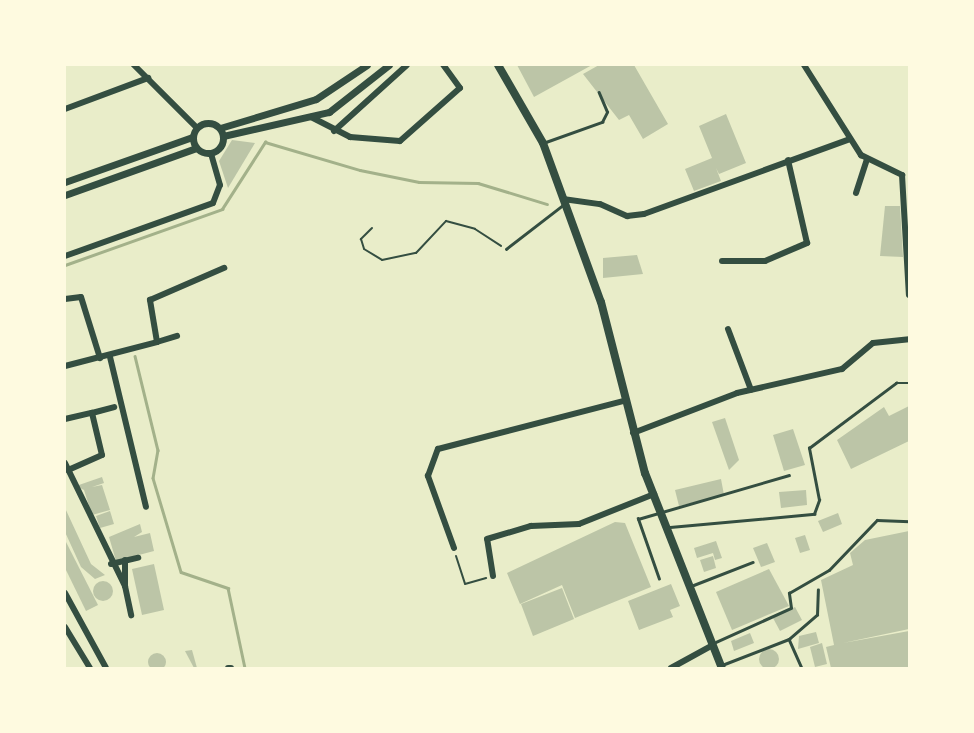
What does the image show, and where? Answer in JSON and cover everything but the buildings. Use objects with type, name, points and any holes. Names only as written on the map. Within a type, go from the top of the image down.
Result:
[{"type":"main road","points":[[498,65],[543,144],[601,302],[632,433],[722,667]]},
{"type":"street","points":[[134,65],[197,128]]},
{"type":"street","points":[[65,256],[213,203],[220,185],[211,153],[222,132],[325,95],[367,65]]},
{"type":"street","points":[[65,182],[192,137],[197,128],[208,123],[222,132],[257,129],[312,117],[340,106],[389,65]]},
{"type":"street","points":[[334,131],[407,65]]},
{"type":"street","points":[[312,117],[334,131],[375,143],[400,141],[460,88],[443,65]]},
{"type":"street","points":[[804,65],[850,139],[867,159],[902,175],[909,295]]},
{"type":"street","points":[[65,109],[148,78]]},
{"type":"street","points":[[255,120],[257,129]]},
{"type":"street","points":[[192,137],[196,148]]},
{"type":"street","points":[[564,202],[644,214],[850,139]]},
{"type":"street","points":[[65,195],[196,148],[211,153]]},
{"type":"street","points":[[856,193],[867,159]]},
{"type":"street","points":[[722,261],[765,261],[807,243],[788,160]]},
{"type":"street","points":[[157,342],[150,300],[224,268]]},
{"type":"street","points":[[65,299],[80,297],[100,358]]},
{"type":"street","points":[[728,329],[751,390]]},
{"type":"street","points":[[65,366],[110,357],[177,336]]},
{"type":"street","points":[[632,433],[751,390],[836,372],[873,343],[909,338]]},
{"type":"street","points":[[110,357],[146,506]]},
{"type":"street","points":[[454,548],[428,477],[438,449],[624,401]]},
{"type":"street","points":[[65,419],[114,407]]},
{"type":"street","points":[[92,413],[101,457],[66,467],[111,564],[125,586]]},
{"type":"street","points":[[493,576],[487,539],[531,526],[579,524],[654,494]]},
{"type":"street","points":[[111,564],[138,558]]},
{"type":"street","points":[[125,560],[125,586],[131,614]]},
{"type":"street","points":[[65,593],[106,668]]},
{"type":"street","points":[[65,627],[90,668]]},
{"type":"street","points":[[671,668],[713,644]]},
{"type":"street","points":[[83,655],[94,646]]},
{"type":"lane","points":[[543,144],[602,122],[607,112],[599,93]]},
{"type":"lane","points":[[506,249],[564,202]]},
{"type":"lane","points":[[666,527],[814,514],[819,500],[809,448],[896,383],[909,383]]},
{"type":"lane","points":[[659,579],[637,522],[789,475]]},
{"type":"lane","points":[[713,644],[790,608],[789,593],[829,570],[877,520],[909,522]]},
{"type":"lane","points":[[689,587],[753,562]]},
{"type":"lane","points":[[722,667],[789,639],[817,615],[818,590]]},
{"type":"lane","points":[[789,639],[802,668]]},
{"type":"path","points":[[372,228],[361,239],[364,249],[382,260],[416,254],[446,221],[475,229],[506,249]]},
{"type":"path","points":[[454,548],[465,584],[493,576]]},
{"type":"waterway","points":[[65,265],[222,209],[265,142],[360,170],[419,182],[478,183],[547,204]]},
{"type":"waterway","points":[[135,356],[158,450],[153,478],[181,572],[228,588],[245,668]]}]
